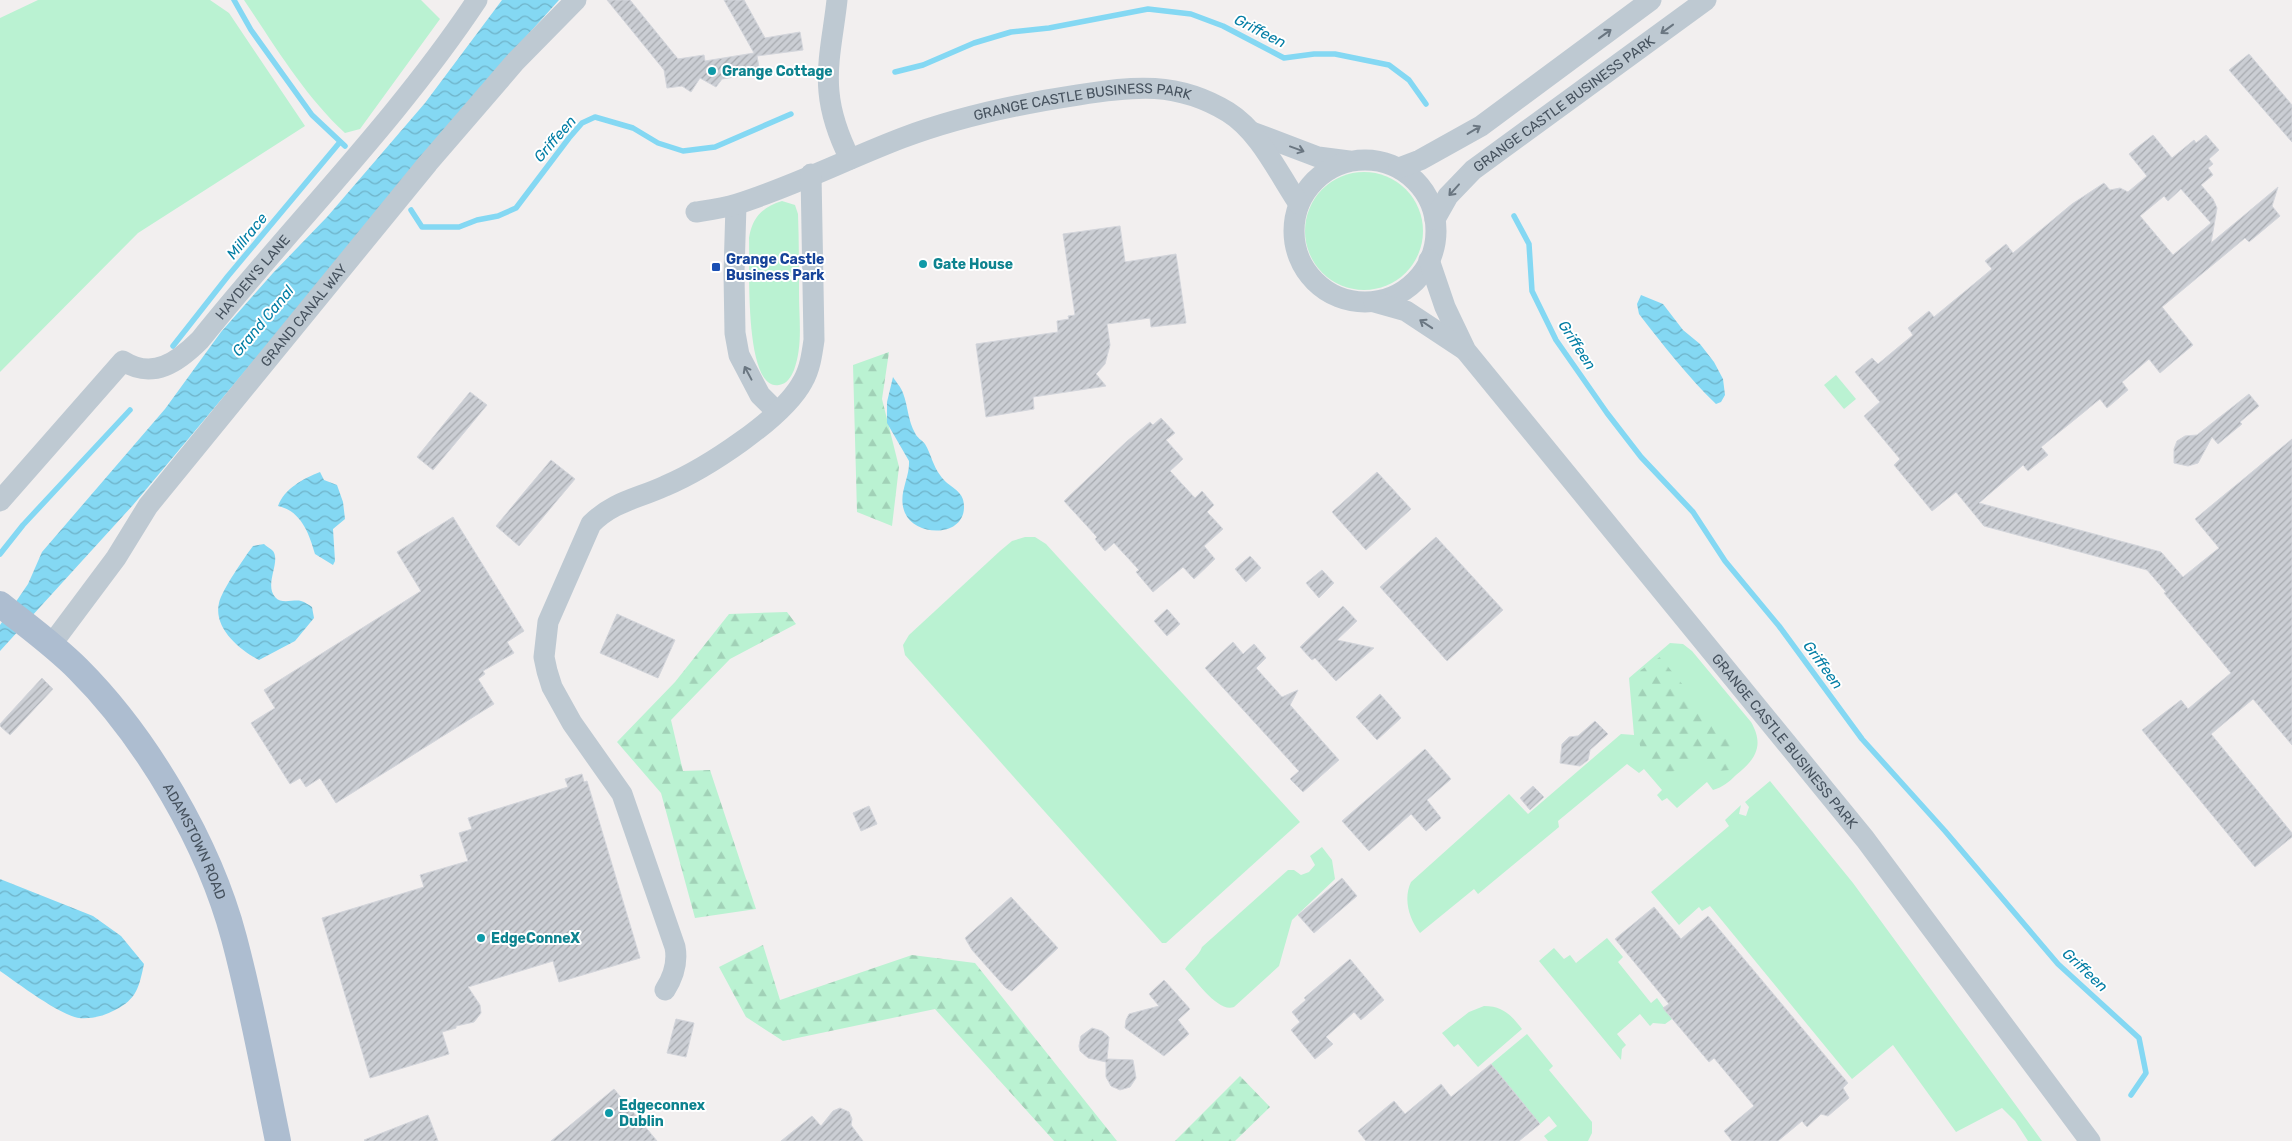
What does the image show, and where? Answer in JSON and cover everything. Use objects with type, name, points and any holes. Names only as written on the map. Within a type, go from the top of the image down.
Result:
[{"type":"main road","name":"ADAMSTOWN ROAD","points":[[0,604],[51,645],[92,685],[137,741],[177,801],[206,861],[234,938],[278,1141]]},
{"type":"street","name":"HAYDEN'S LANE","points":[[0,501],[123,361],[140,369],[163,367],[187,353],[200,340],[363,149],[460,26],[477,0]]},
{"type":"street","name":"GRAND CANAL WAY","points":[[51,645],[116,558],[154,498],[428,163],[515,62],[576,0]]},
{"type":"street","points":[[837,0],[828,76],[829,92],[835,121],[850,159]]},
{"type":"street","points":[[1399,168],[1420,160],[1481,126],[1651,0]]},
{"type":"street","name":"GRANGE CASTLE BUSINESS PARK","points":[[1435,219],[1448,196],[1473,170],[1706,0]]},
{"type":"street","name":"GRANGE CASTLE BUSINESS PARK","points":[[696,212],[736,205],[904,137],[978,114],[1114,89],[1151,87],[1180,91],[1209,102],[1229,113],[1252,132],[1299,204]]},
{"type":"street","name":"GRANGE CASTLE BUSINESS PARK","points":[[1252,132],[1318,157],[1350,161]]},
{"type":"street","points":[[1374,160],[1399,168],[1419,185],[1429,201],[1435,219],[1435,243],[1422,273],[1412,284],[1394,296],[1374,302],[1353,301],[1333,294],[1315,282],[1302,266],[1295,246],[1294,225],[1299,204],[1311,184],[1329,170],[1350,161],[1374,160]]},
{"type":"street","points":[[665,990],[673,977],[677,962],[675,947],[622,794],[572,723],[552,687],[544,657],[548,622],[591,524],[603,512],[616,504],[663,488],[693,472],[756,429],[776,412],[800,387],[812,356],[814,332],[811,174]]},
{"type":"street","points":[[736,205],[735,333],[739,355],[760,395],[776,412]]},
{"type":"street","name":"GRANGE CASTLE BUSINESS PARK","points":[[1429,260],[1445,307],[1466,351],[1865,839],[2090,1141]]},
{"type":"street","name":"GRANGE CASTLE BUSINESS PARK","points":[[1374,302],[1406,311],[1466,351]]},
{"type":"green space","points":[[38,0],[210,0],[229,13],[305,126],[138,233],[0,372],[0,18]]},
{"type":"green space","points":[[244,0],[421,0],[440,19],[360,129],[345,133],[316,103],[303,86]]},
{"type":"green space","points":[[1364,172],[1387,176],[1406,189],[1419,208],[1423,231],[1419,254],[1406,273],[1387,286],[1364,290],[1341,286],[1322,273],[1309,254],[1305,231],[1309,208],[1322,189],[1341,176]]},
{"type":"green space","points":[[782,201],[795,205],[798,214],[800,332],[799,352],[794,370],[786,382],[779,385],[767,382],[759,368],[754,348],[749,296],[749,238],[755,219],[759,214],[769,206]]},
{"type":"green space","points":[[889,352],[882,399],[899,467],[892,526],[857,512],[853,365]]},
{"type":"green space","points":[[1836,375],[1856,399],[1844,409],[1824,385]]},
{"type":"green space","points":[[1025,537],[1035,537],[1046,544],[1300,822],[1166,943],[1162,943],[905,655],[903,645],[909,635],[1000,551],[1012,541]]},
{"type":"green space","points":[[787,612],[796,624],[730,659],[671,720],[683,771],[710,770],[756,909],[695,918],[661,793],[617,742],[675,682],[729,614]]},
{"type":"green space","points":[[1670,643],[1683,644],[1692,651],[1751,722],[1757,738],[1757,745],[1756,752],[1748,764],[1720,787],[1713,790],[1707,782],[1677,808],[1667,798],[1662,801],[1657,795],[1662,790],[1644,769],[1639,773],[1627,764],[1558,821],[1559,827],[1478,894],[1474,889],[1420,933],[1408,909],[1407,895],[1411,882],[1509,794],[1528,814],[1621,734],[1634,735],[1629,678]]},
{"type":"green space","points":[[1660,657],[1728,740],[1734,757],[1733,766],[1730,770],[1717,771],[1705,758],[1693,759],[1673,772],[1657,770],[1647,762],[1641,750],[1638,735],[1637,676],[1641,670]]},
{"type":"green space","points":[[1770,781],[1853,883],[2042,1141],[2028,1141],[2015,1121],[2002,1108],[1956,1132],[1893,1045],[1852,1079],[1710,906],[1702,911],[1699,907],[1679,925],[1651,892],[1729,826],[1725,820],[1741,805],[1739,814],[1746,816],[1749,807],[1745,802]]},
{"type":"green space","points":[[1322,847],[1332,860],[1335,879],[1292,920],[1279,966],[1234,1007],[1228,1008],[1214,1001],[1185,969],[1202,947],[1288,870],[1294,870],[1301,875],[1309,872],[1315,865],[1310,856]]},
{"type":"green space","points":[[1607,938],[1623,957],[1618,962],[1651,1003],[1657,998],[1672,1019],[1665,1024],[1653,1023],[1650,1026],[1640,1014],[1617,1034],[1626,1045],[1622,1049],[1621,1060],[1539,961],[1554,948],[1564,959],[1570,955],[1576,963]]},
{"type":"green space","points":[[763,945],[780,1000],[912,955],[975,963],[1117,1141],[1054,1141],[935,1009],[783,1041],[746,1017],[719,967]]},
{"type":"green space","points":[[1484,1006],[1491,1006],[1506,1012],[1522,1029],[1478,1067],[1458,1044],[1454,1047],[1442,1033],[1469,1012]]},
{"type":"green space","points":[[1527,1034],[1553,1066],[1549,1070],[1592,1122],[1592,1133],[1588,1141],[1548,1141],[1544,1136],[1557,1126],[1549,1116],[1540,1124],[1491,1064]]},
{"type":"green space","points":[[1240,1076],[1270,1107],[1235,1141],[1175,1141]]},
{"type":"water","name":"Grand Canal","points":[[502,0],[559,0],[514,50],[133,505],[0,651],[0,625],[28,584],[42,552],[165,409],[221,332],[273,273],[327,217],[425,103]]},
{"type":"water","points":[[1641,295],[1663,304],[1683,330],[1700,344],[1714,362],[1723,379],[1725,395],[1721,402],[1716,404],[1696,383],[1639,314],[1637,304]]},
{"type":"water","points":[[893,377],[903,393],[911,424],[916,435],[925,444],[940,475],[959,492],[963,500],[962,516],[957,524],[948,529],[928,530],[919,527],[910,521],[905,513],[902,499],[909,461],[887,423],[887,402]]},
{"type":"water","points":[[320,472],[324,480],[337,485],[343,502],[345,519],[333,529],[335,561],[333,565],[315,554],[307,531],[298,518],[293,513],[278,506],[290,489],[308,477]]},
{"type":"water","points":[[264,544],[273,551],[275,556],[271,586],[275,597],[281,601],[301,601],[305,603],[312,607],[314,618],[295,641],[259,660],[236,644],[230,637],[220,621],[218,612],[221,597],[239,566],[253,546]]},
{"type":"water","points":[[0,879],[93,916],[121,936],[144,964],[133,997],[122,1006],[107,1014],[79,1018],[50,1005],[0,971]]},
{"type":"building","points":[[607,0],[630,0],[678,59],[704,55],[705,61],[754,53],[724,0],[744,0],[765,38],[800,32],[803,50],[757,56],[760,73],[722,79],[716,87],[700,78],[691,92],[682,86],[667,88],[664,70]]},
{"type":"building","points":[[2249,54],[2292,105],[2292,142],[2229,70]]},
{"type":"building","points":[[2153,135],[2172,158],[2194,140],[2196,143],[2206,135],[2219,150],[2209,159],[2213,164],[2208,168],[2213,175],[2201,185],[2213,199],[2217,208],[2211,243],[2278,187],[2272,206],[2280,216],[2249,242],[2245,238],[2162,307],[2193,345],[2160,373],[2149,359],[2122,382],[2128,390],[2107,408],[2100,399],[2041,447],[2048,455],[2028,471],[2023,465],[1979,503],[2161,552],[2183,577],[2219,548],[2195,519],[2292,439],[2292,745],[2253,699],[2211,734],[2292,833],[2292,837],[2255,867],[2142,730],[2181,700],[2188,709],[2231,673],[2164,593],[2166,592],[2147,570],[1984,526],[1956,492],[1932,511],[1894,465],[1900,459],[1864,416],[1880,402],[1855,372],[1872,358],[1878,364],[1913,335],[1908,328],[1929,311],[1934,317],[1992,269],[1985,261],[2006,244],[2013,253],[2072,204],[2104,183],[2110,190],[2120,188],[2128,192],[2147,176],[2129,154]],"holes":[[[2181,189],[2211,223],[2173,255],[2140,216],[2164,196],[2168,201]]]},
{"type":"building","points":[[1120,226],[1125,262],[1176,254],[1186,323],[1151,327],[1150,318],[1107,324],[1110,345],[1105,364],[1096,374],[1106,386],[1033,397],[1034,409],[986,417],[976,344],[1058,332],[1057,321],[1069,319],[1068,316],[1075,315],[1063,234]]},
{"type":"building","points":[[470,392],[487,405],[433,470],[417,457]]},
{"type":"building","points":[[2249,394],[2259,406],[2240,422],[2242,424],[2218,444],[2212,437],[2198,463],[2188,466],[2174,463],[2174,449],[2177,441],[2185,436],[2197,435]]},
{"type":"building","points":[[1161,418],[1175,433],[1166,440],[1183,459],[1170,471],[1195,498],[1202,491],[1214,505],[1207,512],[1223,529],[1204,546],[1215,559],[1194,579],[1183,567],[1153,592],[1136,572],[1139,570],[1114,543],[1105,551],[1095,539],[1097,537],[1064,501],[1126,442],[1150,422],[1153,425]]},
{"type":"building","points":[[551,460],[575,479],[519,546],[496,526]]},
{"type":"building","points":[[1377,472],[1411,509],[1366,550],[1332,512]]},
{"type":"building","points":[[453,517],[524,631],[507,642],[514,653],[483,671],[485,674],[478,679],[494,704],[336,803],[320,778],[306,787],[300,778],[290,784],[251,723],[275,708],[264,690],[421,591],[397,552]]},
{"type":"building","points":[[1436,537],[1503,610],[1447,661],[1380,587]]},
{"type":"building","points":[[1250,556],[1261,568],[1246,582],[1235,569]]},
{"type":"building","points":[[1322,570],[1334,583],[1319,598],[1306,583]]},
{"type":"building","points":[[1343,606],[1357,621],[1337,640],[1374,648],[1336,681],[1315,658],[1312,660],[1300,647]]},
{"type":"building","points":[[1167,609],[1180,624],[1167,636],[1154,621]]},
{"type":"building","points":[[617,614],[675,640],[658,678],[600,653]]},
{"type":"building","points":[[1233,642],[1243,654],[1254,644],[1266,658],[1256,668],[1282,697],[1298,690],[1290,705],[1339,760],[1303,792],[1290,779],[1299,771],[1205,668]]},
{"type":"building","points":[[42,678],[53,689],[10,735],[0,724]]},
{"type":"building","points":[[1380,694],[1401,718],[1377,740],[1356,717]]},
{"type":"building","points":[[1595,721],[1608,734],[1590,750],[1588,760],[1580,766],[1560,763],[1562,744],[1569,737],[1578,736]]},
{"type":"building","points":[[1425,749],[1451,779],[1427,800],[1441,818],[1426,831],[1411,814],[1369,851],[1342,821]]},
{"type":"building","name":"EdgeConneX","points":[[582,774],[584,782],[587,781],[640,958],[559,982],[553,961],[468,987],[480,1005],[481,1013],[474,1022],[456,1026],[456,1028],[442,1032],[449,1054],[370,1078],[322,918],[424,887],[420,875],[468,861],[459,833],[472,829],[468,818],[568,787],[565,779]]},
{"type":"building","points":[[1533,786],[1544,797],[1530,810],[1520,798]]},
{"type":"building","points":[[869,806],[877,824],[861,831],[853,813]]},
{"type":"building","points":[[1342,878],[1357,896],[1314,933],[1298,915]]},
{"type":"building","points":[[1011,897],[1058,948],[1012,991],[1006,988],[972,950],[965,938]]},
{"type":"building","points":[[1654,907],[1681,939],[1708,916],[1848,1083],[1843,1088],[1849,1098],[1828,1116],[1821,1114],[1807,1127],[1802,1121],[1778,1141],[1732,1141],[1724,1131],[1754,1106],[1714,1058],[1709,1062],[1663,1008],[1669,1004],[1615,939]]},
{"type":"building","points":[[1350,959],[1384,1000],[1361,1020],[1354,1012],[1326,1037],[1333,1044],[1315,1059],[1291,1030],[1300,1022],[1292,1012],[1306,1000],[1304,998]]},
{"type":"building","points":[[1164,980],[1190,1009],[1178,1020],[1189,1034],[1164,1056],[1125,1028],[1129,1014],[1159,1006],[1149,994]]},
{"type":"building","points":[[676,1019],[694,1023],[686,1057],[667,1053]]},
{"type":"building","points":[[1092,1028],[1102,1031],[1109,1037],[1107,1059],[1133,1060],[1136,1078],[1130,1087],[1120,1090],[1111,1086],[1106,1077],[1106,1062],[1088,1058],[1080,1051],[1081,1036]]},
{"type":"building","points":[[1491,1064],[1540,1124],[1519,1141],[1366,1141],[1358,1131],[1394,1101],[1405,1114],[1441,1084],[1451,1097]]},
{"type":"building","name":"Edgeconnex Dublin","points":[[614,1089],[657,1141],[551,1141]]},
{"type":"building","points":[[840,1108],[849,1112],[852,1119],[851,1125],[863,1141],[781,1141],[812,1116],[821,1126],[833,1111]]},
{"type":"building","points":[[428,1115],[438,1141],[364,1140]]},
{"type":"waterway","name":"Griffeen","points":[[234,0],[251,30],[312,115],[345,146]]},
{"type":"waterway","name":"Griffeen","points":[[895,72],[923,65],[974,43],[1011,32],[1049,28],[1148,9],[1191,14],[1223,26],[1284,58],[1314,54],[1335,54],[1389,65],[1409,80],[1426,104]]},
{"type":"waterway","name":"Griffeen","points":[[411,210],[422,227],[459,227],[477,220],[498,216],[516,208],[582,123],[595,117],[633,128],[658,143],[683,151],[715,147],[791,114]]},
{"type":"waterway","name":"Millrace","points":[[173,346],[228,276],[340,142]]},
{"type":"waterway","name":"Griffeen","points":[[1514,216],[1529,244],[1532,291],[1556,340],[1607,413],[1641,457],[1693,512],[1725,561],[1779,626],[1862,739],[1945,831],[2058,964],[2139,1038],[2146,1073],[2131,1095]]},
{"type":"waterway","name":"Millrace","points":[[0,554],[23,525],[130,410]]},
{"type":"place","name":"Grange Cottage","points":[[712,71]]},
{"type":"place","name":"Gate House","points":[[923,264]]},
{"type":"place","name":"Grange Castle Business Park","points":[[716,267]]},
{"type":"place","name":"EdgeConneX","points":[[481,938]]},
{"type":"place","name":"Edgeconnex Dublin","points":[[609,1113]]}]
